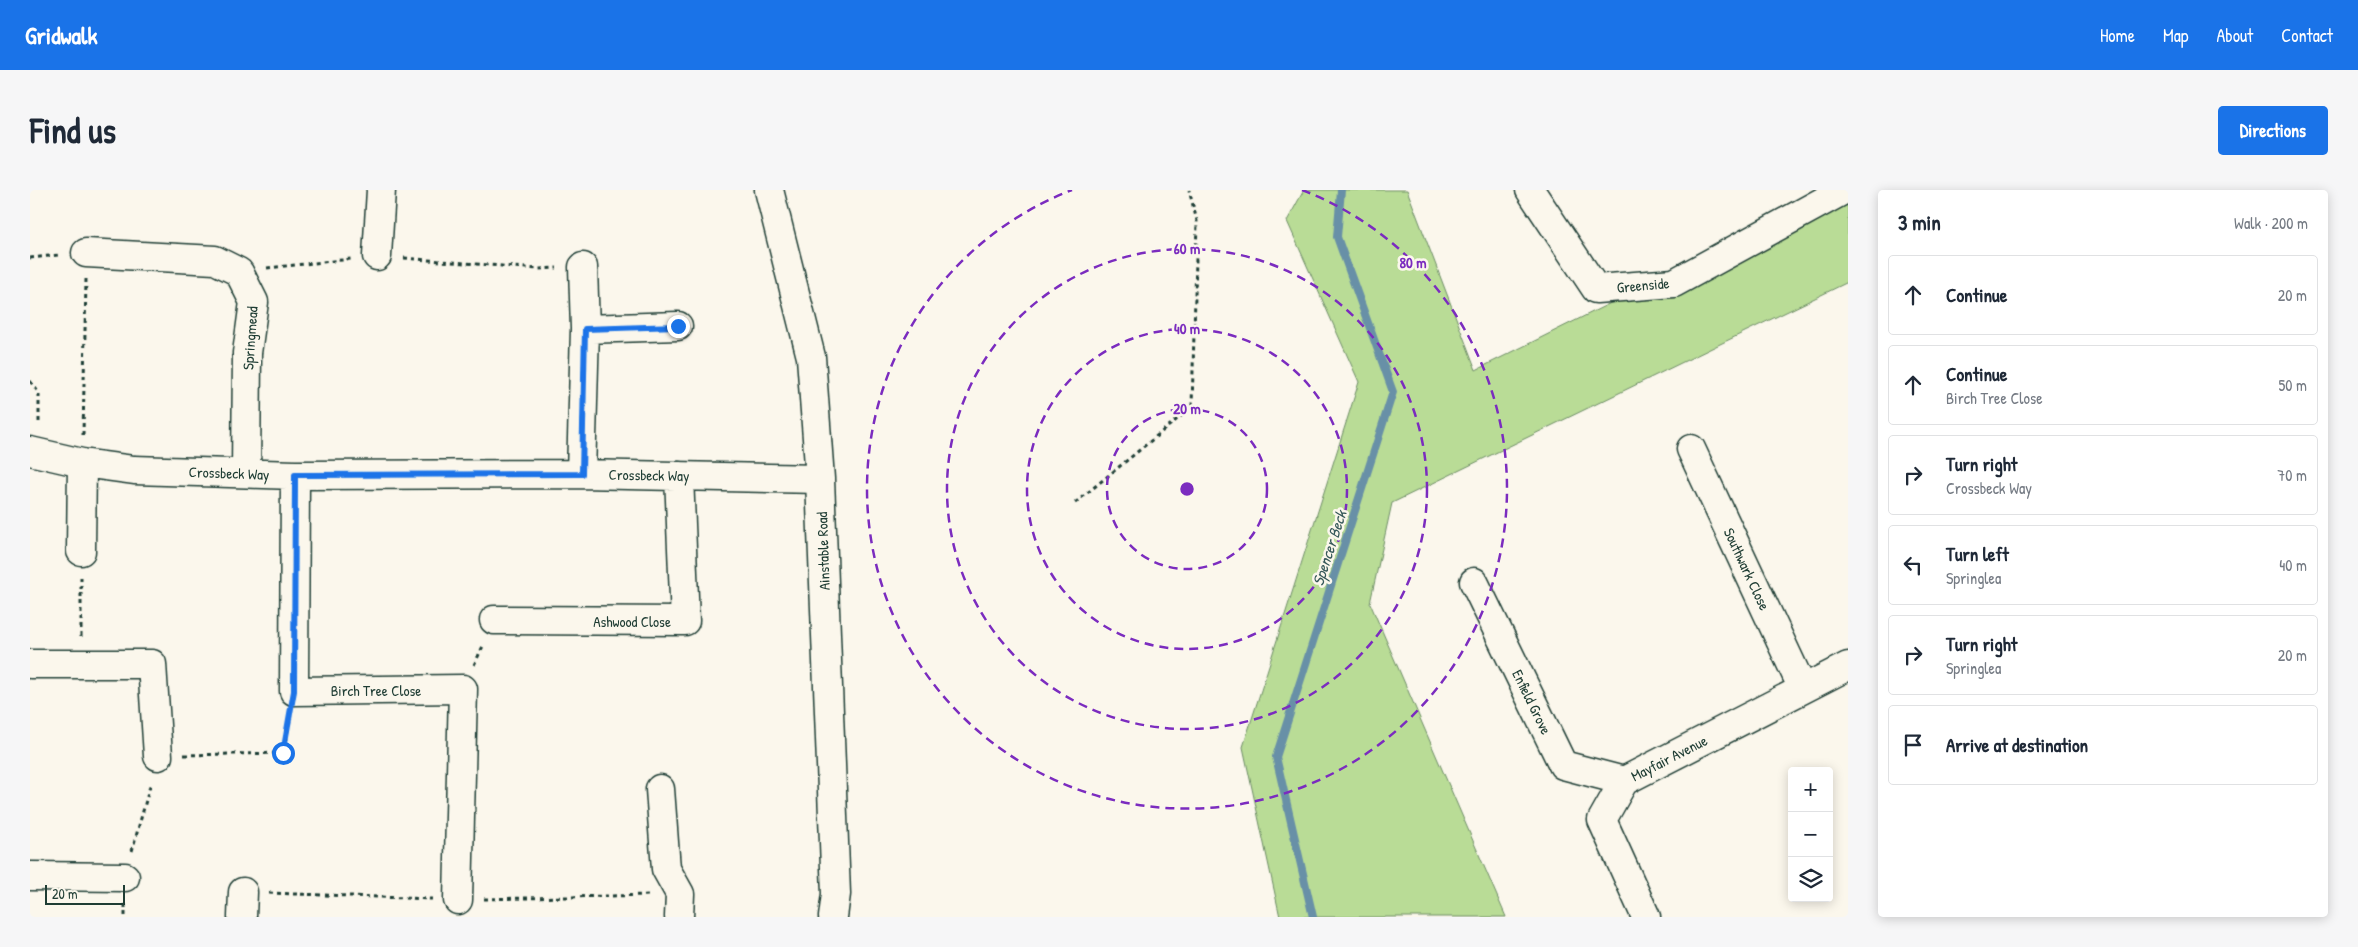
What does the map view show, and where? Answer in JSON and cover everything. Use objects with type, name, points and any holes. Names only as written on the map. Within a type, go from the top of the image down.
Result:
[{"type":"street","points":[[378,256],[381,190]]},
{"type":"street","name":"Ainstable Road","points":[[769,190],[811,357],[820,479],[836,894],[834,917]]},
{"type":"street","name":"Greenside","points":[[1530,190],[1596,288],[1674,283],[1844,190]]},
{"type":"street","points":[[86,252],[215,260],[239,272]]},
{"type":"street","points":[[582,474],[585,329],[583,267]]},
{"type":"street","name":"Springmead","points":[[239,272],[254,302],[247,353],[246,473]]},
{"type":"street","points":[[585,329],[678,326]]},
{"type":"street","name":"Southwark Close","points":[[1690,449],[1802,689]]},
{"type":"street","name":"Crossbeck Way","points":[[34,452],[82,463],[134,470],[295,475],[582,474],[820,479]]},
{"type":"street","points":[[81,551],[82,463]]},
{"type":"street","points":[[294,691],[295,475]]},
{"type":"street","name":"Ashwood Close","points":[[494,620],[685,621],[680,476]]},
{"type":"street","name":"Enfield Grove","points":[[1474,582],[1563,765],[1624,781]]},
{"type":"street","points":[[30,664],[152,664],[158,756]]},
{"type":"street","name":"Mayfair Avenue","points":[[1646,917],[1602,820],[1624,781],[1848,666]]},
{"type":"street","points":[[458,900],[463,689]]},
{"type":"street","name":"Birch Tree Close","points":[[294,691],[463,689]]},
{"type":"street","points":[[660,789],[666,869],[679,905]]},
{"type":"street","points":[[30,876],[125,878]]},
{"type":"path","points":[[1075,503],[1192,407],[1197,221],[1189,190]]},
{"type":"path","points":[[30,258],[86,252],[82,463]]},
{"type":"path","points":[[239,272],[378,256],[538,268],[583,267]]},
{"type":"path","points":[[30,381],[39,393],[34,452]]},
{"type":"path","points":[[81,551],[81,664]]},
{"type":"path","points":[[463,689],[494,620]]},
{"type":"path","points":[[125,917],[125,878],[158,756],[283,753],[294,691]]},
{"type":"path","points":[[242,904],[458,900],[679,905]]},
{"type":"green space","points":[[1304,190],[1407,190],[1476,370],[1838,190],[1848,190],[1848,282],[1392,503],[1370,603],[1506,917],[1280,917],[1243,747],[1359,382],[1287,221]]},
{"type":"waterway","name":"Spencer Beck","points":[[1313,917],[1276,757],[1393,392],[1337,237],[1341,190]]},
{"type":"route","points":[[283,753],[294,691],[295,475],[582,474],[585,329],[678,326]]}]
